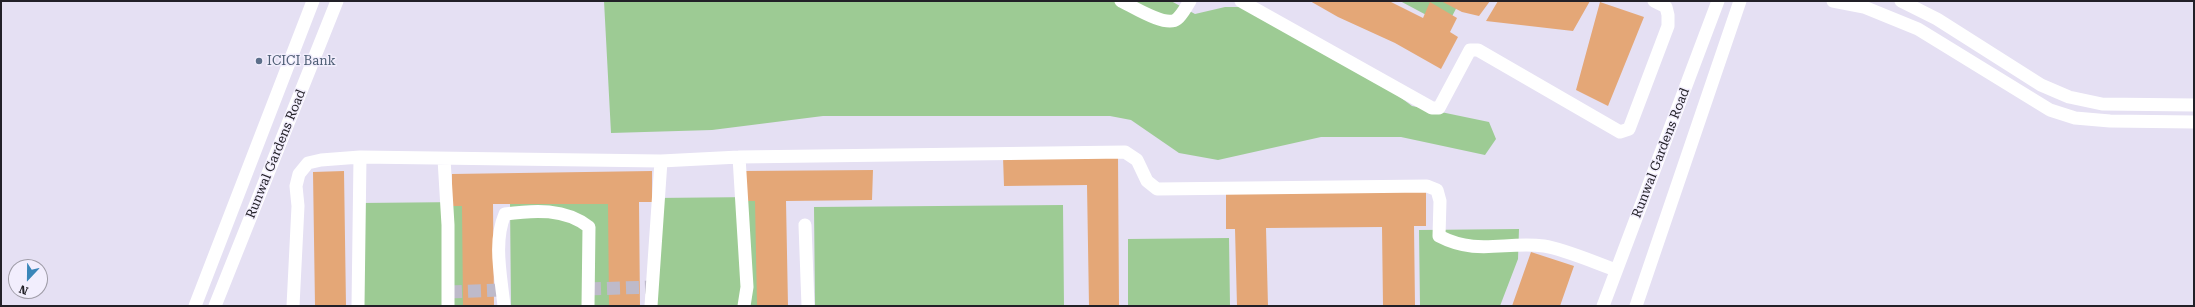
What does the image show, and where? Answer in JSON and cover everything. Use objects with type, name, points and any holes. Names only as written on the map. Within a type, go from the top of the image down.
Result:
[{"type":"street","name":"Runwal Gardens Road","points":[[195,306],[313,1]]},
{"type":"street","name":"Runwal Gardens Road","points":[[215,306],[337,1]]},
{"type":"street","points":[[1121,1],[1158,20],[1170,22],[1176,20],[1190,1]]},
{"type":"street","points":[[1241,1],[1432,108],[1439,108],[1470,50],[1478,50],[1620,132],[1628,129],[1668,26],[1666,7],[1654,1]]},
{"type":"street","name":"Runwal Gardens Road","points":[[1603,306],[1718,1]]},
{"type":"street","name":"Runwal Gardens Road","points":[[1636,306],[1740,1]]},
{"type":"street","points":[[1833,1],[1864,7],[1918,29],[2050,110],[2074,118],[2110,121],[2194,122]]},
{"type":"street","points":[[1901,1],[1938,19],[2041,85],[2068,97],[2102,104],[2194,105]]},
{"type":"street","points":[[293,306],[298,206],[296,186],[299,174],[308,164],[314,162],[360,157],[661,161],[739,157],[1125,152],[1137,160],[1147,181],[1157,189],[1427,186],[1437,190],[1440,201],[1439,236],[1454,244],[1484,248],[1544,246],[1616,270]]},
{"type":"street","points":[[358,306],[360,157]]},
{"type":"street","points":[[739,157],[747,287],[744,306]]},
{"type":"street","points":[[444,158],[448,233],[448,306]]},
{"type":"street","points":[[651,306],[661,161]]},
{"type":"street","points":[[504,306],[498,239],[500,225],[505,214],[530,210],[564,214],[580,220],[589,227],[588,306]]},
{"type":"street","points":[[804,225],[808,306]]},
{"type":"green space","points":[[604,1],[1171,1],[1195,14],[1225,7],[1247,7],[1349,59],[1412,106],[1489,122],[1496,139],[1485,155],[1401,137],[1321,137],[1218,160],[1179,153],[1131,120],[1110,116],[823,116],[712,130],[611,133]]},
{"type":"green space","points":[[1400,1],[1460,1],[1447,26]]},
{"type":"green space","points":[[757,197],[759,306],[656,306],[654,198]]},
{"type":"green space","points":[[463,202],[465,306],[361,306],[360,203]]},
{"type":"green space","points":[[613,202],[615,306],[511,306],[510,203]]},
{"type":"green space","points":[[1063,205],[1064,306],[815,306],[814,207]]},
{"type":"green space","points":[[1519,229],[1518,259],[1500,306],[1420,306],[1419,230]]},
{"type":"green space","points":[[1229,238],[1230,306],[1128,306],[1128,239]]},
{"type":"building","points":[[1310,1],[1389,1],[1423,18],[1430,2],[1457,18],[1450,32],[1458,37],[1441,69],[1395,43],[1338,17]]},
{"type":"building","points":[[1441,1],[1490,1],[1479,16],[1462,12]]},
{"type":"building","points":[[1498,1],[1590,1],[1573,31],[1486,21]]},
{"type":"building","points":[[1600,2],[1644,17],[1608,106],[1576,90]]},
{"type":"building","points":[[1118,156],[1119,306],[1089,306],[1087,185],[1004,186],[1003,157]]},
{"type":"building","points":[[873,170],[872,200],[786,201],[788,306],[757,306],[755,201],[743,201],[743,171]]},
{"type":"building","points":[[344,171],[346,306],[315,306],[313,172]]},
{"type":"building","points":[[652,171],[652,202],[639,202],[640,306],[609,306],[608,204],[493,204],[494,306],[463,306],[462,206],[452,206],[452,174]]},
{"type":"building","points":[[1426,191],[1426,226],[1414,226],[1415,306],[1383,306],[1382,227],[1266,228],[1268,306],[1237,306],[1235,229],[1226,229],[1226,193]]},
{"type":"building","points":[[1531,252],[1574,266],[1560,306],[1512,306]]},
{"type":"tunnel","points":[[588,289],[653,287]]},
{"type":"tunnel","points":[[449,292],[502,290]]},
{"type":"place","name":"ICICI Bank","points":[[259,61]]}]
